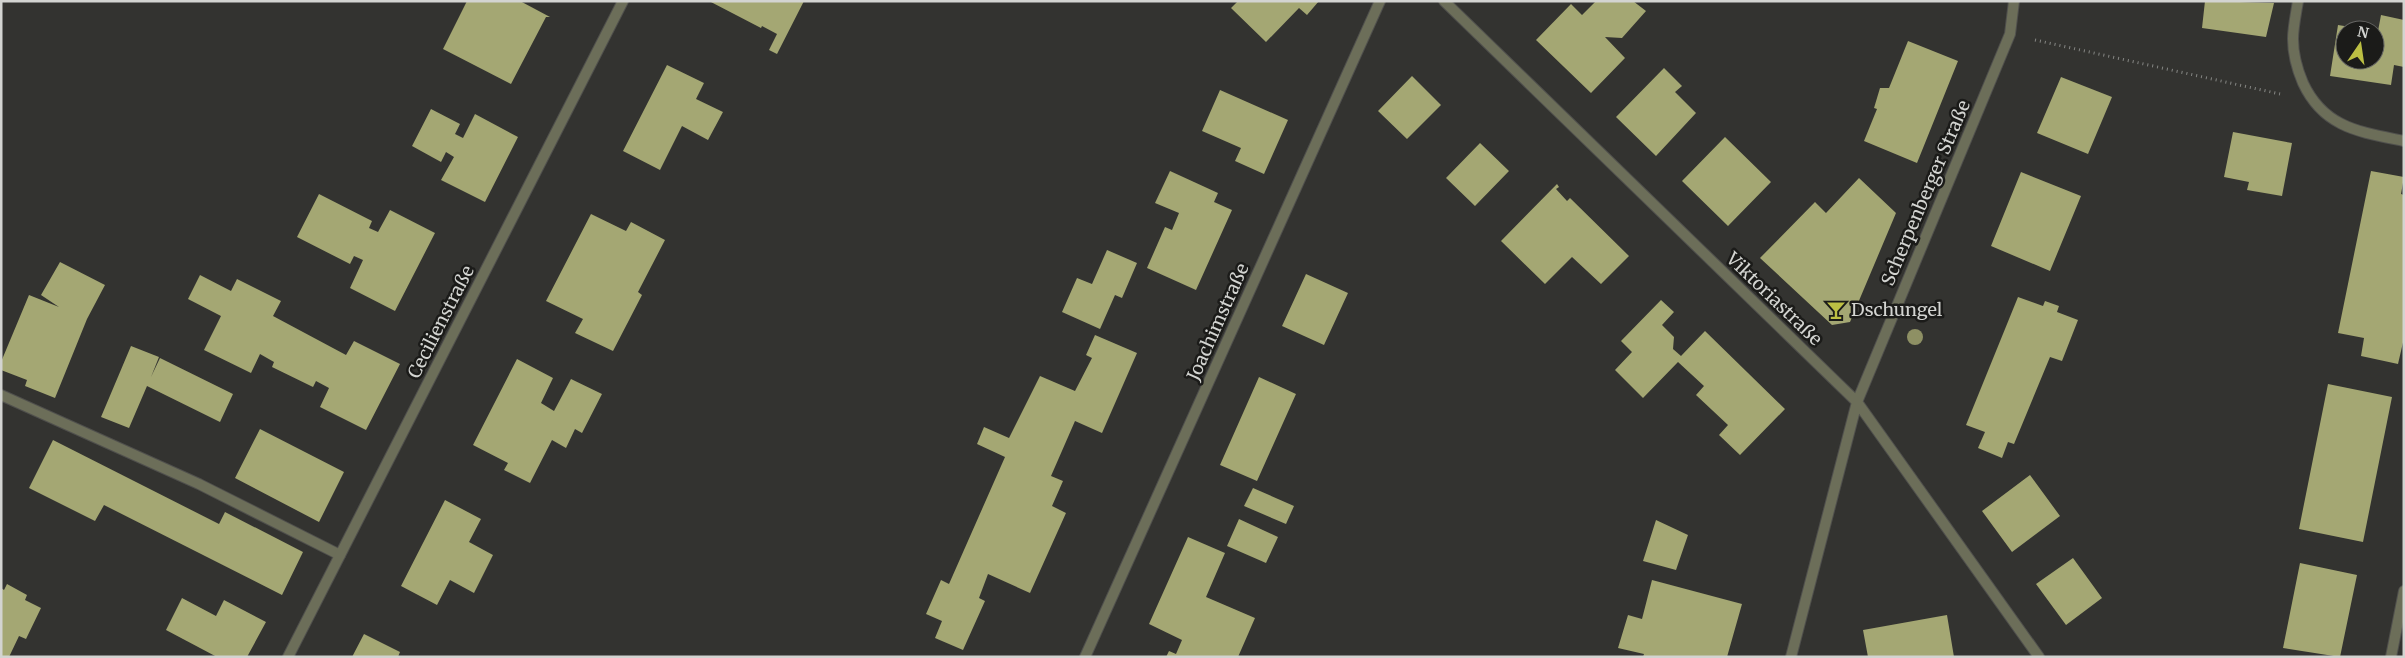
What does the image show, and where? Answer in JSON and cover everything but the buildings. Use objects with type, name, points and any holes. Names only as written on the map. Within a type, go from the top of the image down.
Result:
[{"type":"street","name":"Cecilienstraße","points":[[288,657],[623,1]]},
{"type":"street","name":"Joachimstraße","points":[[1085,657],[1380,1]]},
{"type":"street","name":"Viktoriastraße","points":[[1444,1],[1857,402],[2039,657]]},
{"type":"street","name":"Scherpenberger Straße","points":[[1791,657],[1857,402],[2010,34],[2014,1]]},
{"type":"street","points":[[2298,1],[2293,39],[2295,66],[2312,101],[2333,120],[2360,131],[2404,141]]},
{"type":"street","points":[[1,395],[199,484],[340,556]]},
{"type":"street","points":[[2391,657],[2404,591]]},
{"type":"path","points":[[2010,34],[2312,101]]},
{"type":"place","name":"Dschungel","points":[[1836,310]]}]
